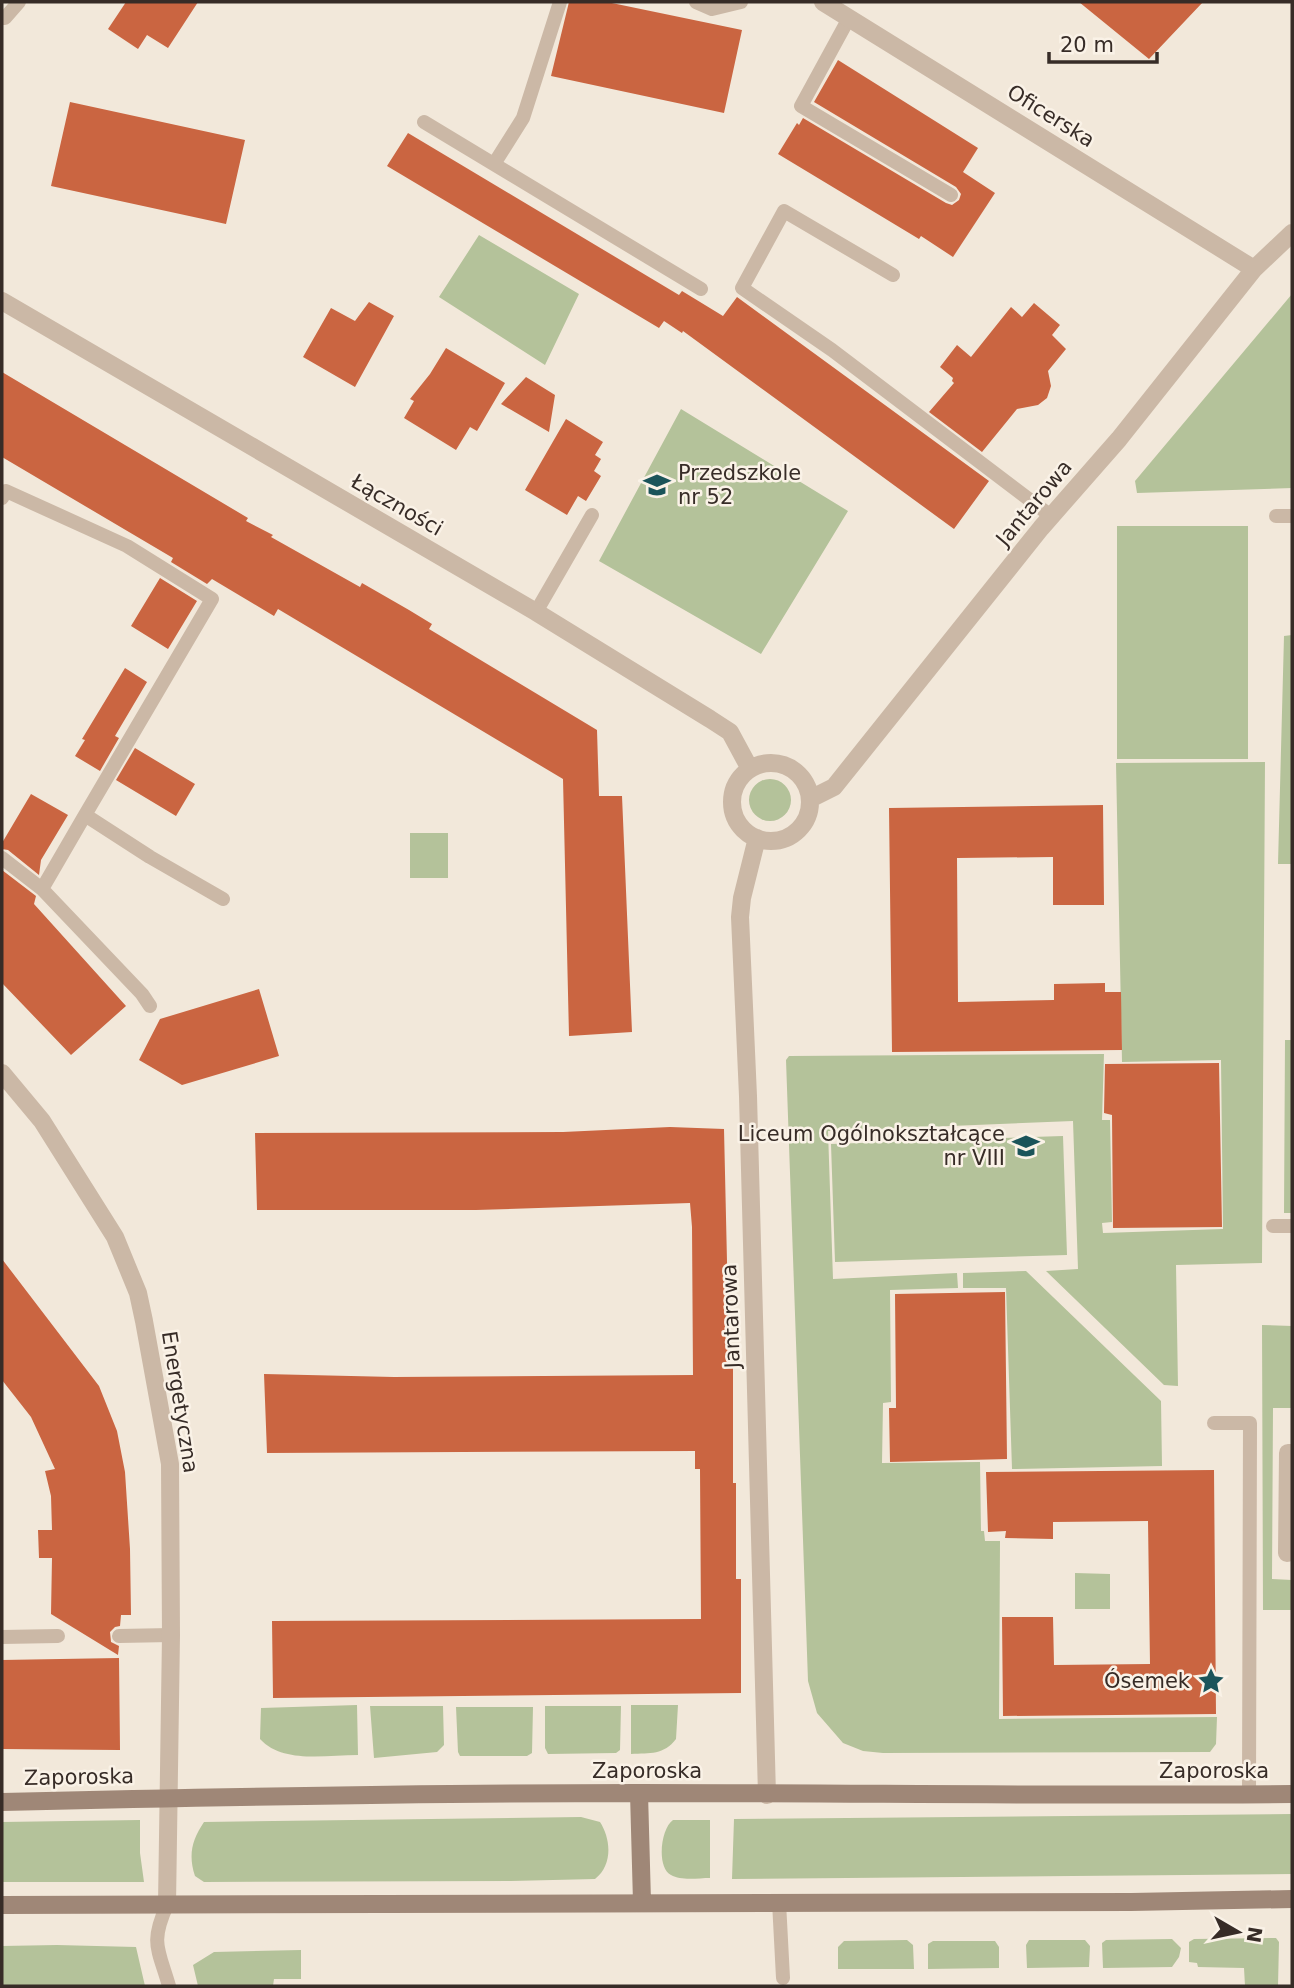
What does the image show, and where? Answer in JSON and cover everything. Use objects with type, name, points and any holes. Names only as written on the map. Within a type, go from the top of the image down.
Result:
[{"type":"main road","name":"Zaporoska","points":[[2,1802],[169,1797],[639,1793],[1292,1794]]},
{"type":"main road","points":[[639,1793],[642,1902]]},
{"type":"main road","points":[[2,1905],[1292,1899]]},
{"type":"street","name":"Oficerska","points":[[823,2],[1254,269]]},
{"type":"street","name":"Jantarowa","points":[[810,799],[834,787],[1051,516],[1119,439],[1254,269],[1292,233]]},
{"type":"street","name":"Łączności","points":[[2,301],[536,612],[730,732],[750,769]]},
{"type":"street","points":[[772,762],[785,765],[798,773],[806,785],[810,799],[808,814],[801,827],[790,836],[776,841],[757,838],[743,829],[732,808],[732,796],[737,783],[750,769],[772,762]]},
{"type":"street","name":"Jantarowa","points":[[757,838],[740,917],[748,1096],[767,1795]]},
{"type":"street","name":"Energetyczna","points":[[2,1073],[42,1121],[74,1169],[115,1237],[138,1293],[170,1464],[167,1905]]},
{"type":"street","points":[[1287,1553],[1287,1453],[1292,1453]]},
{"type":"lane","points":[[2,18],[5,19],[19,2]]},
{"type":"lane","points":[[494,164],[523,118],[560,2]]},
{"type":"lane","points":[[696,2],[712,9],[741,2]]},
{"type":"lane","points":[[849,18],[801,106],[951,195]]},
{"type":"lane","points":[[424,122],[701,289]]},
{"type":"lane","points":[[893,275],[784,211],[742,288],[832,349],[1051,516]]},
{"type":"lane","points":[[2,498],[6,491],[127,546],[212,599],[42,889]]},
{"type":"lane","points":[[536,612],[592,514]]},
{"type":"lane","points":[[1276,516],[1292,516]]},
{"type":"lane","points":[[85,815],[223,899]]},
{"type":"lane","points":[[2,858],[42,889],[142,994],[150,1006]]},
{"type":"lane","points":[[1273,1226],[1292,1226]]},
{"type":"lane","points":[[1214,1423],[1250,1423],[1249,1794]]},
{"type":"lane","points":[[2,1636],[58,1636]]},
{"type":"lane","points":[[119,1636],[170,1636]]},
{"type":"lane","points":[[779,1902],[783,1978]]},
{"type":"lane","points":[[167,1905],[155,1940],[169,1986]]},
{"type":"green space","points":[[479,235],[579,294],[545,365],[439,297]]},
{"type":"green space","points":[[1292,294],[1292,488],[1137,493],[1135,481]]},
{"type":"green space","points":[[681,409],[848,511],[761,654],[599,561]]},
{"type":"green space","points":[[1117,526],[1248,526],[1248,759],[1117,759]]},
{"type":"green space","points":[[1292,635],[1292,864],[1278,864],[1284,636]]},
{"type":"green space","points":[[1265,762],[1262,1263],[1176,1265],[1178,1386],[1164,1385],[1046,1271],[1078,1269],[1073,1121],[828,1131],[833,1279],[957,1273],[958,1288],[890,1290],[891,1402],[883,1403],[882,1463],[980,1462],[981,1531],[984,1531],[985,1541],[1000,1541],[999,1719],[1217,1717],[1216,1744],[1210,1752],[883,1753],[863,1751],[843,1743],[817,1713],[808,1681],[786,1060],[789,1056],[1104,1054],[1102,1120],[1110,1120],[1112,1222],[1102,1223],[1103,1233],[1223,1229],[1221,1060],[1122,1062],[1116,763]]},
{"type":"green space","points":[[770,779],[785,785],[791,800],[785,815],[770,821],[755,815],[749,800],[755,785]]},
{"type":"green space","points":[[410,833],[448,833],[448,878],[410,878]]},
{"type":"green space","points":[[1285,1040],[1292,1040],[1292,1213],[1284,1213]]},
{"type":"green space","points":[[1063,1136],[1067,1255],[835,1262],[831,1144]]},
{"type":"green space","points":[[1026,1271],[1161,1401],[1162,1466],[1012,1469],[1006,1288],[963,1288],[963,1273]]},
{"type":"green space","points":[[1262,1325],[1292,1326],[1292,1408],[1273,1408],[1272,1579],[1292,1580],[1292,1610],[1263,1610]]},
{"type":"green space","points":[[1075,1573],[1110,1574],[1110,1609],[1075,1609]]},
{"type":"green space","points":[[357,1705],[358,1755],[293,1755],[270,1747],[260,1739],[261,1708]]},
{"type":"green space","points":[[631,1705],[678,1705],[676,1739],[661,1751],[631,1754]]},
{"type":"green space","points":[[370,1706],[443,1706],[444,1745],[437,1752],[374,1758]]},
{"type":"green space","points":[[545,1706],[621,1706],[620,1750],[616,1753],[548,1754],[545,1748]]},
{"type":"green space","points":[[456,1707],[533,1707],[532,1753],[527,1756],[460,1756]]},
{"type":"green space","points":[[1292,1814],[1292,1874],[732,1879],[734,1819]]},
{"type":"green space","points":[[581,1817],[600,1822],[608,1844],[605,1867],[595,1879],[204,1882],[195,1876],[192,1861],[194,1841],[204,1822]]},
{"type":"green space","points":[[140,1820],[140,1853],[144,1882],[2,1882],[2,1822]]},
{"type":"green space","points":[[673,1820],[710,1820],[710,1878],[680,1878],[666,1871],[662,1856],[663,1839]]},
{"type":"green space","points":[[1276,1938],[1279,1942],[1278,1986],[1245,1986],[1244,1968],[1198,1967],[1197,1963],[1189,1962],[1189,1942],[1194,1939]]},
{"type":"green space","points":[[1172,1939],[1181,1948],[1172,1967],[1103,1968],[1102,1943],[1106,1940]]},
{"type":"green space","points":[[907,1940],[913,1945],[914,1969],[838,1969],[838,1947],[844,1941]]},
{"type":"green space","points":[[1029,1940],[1085,1940],[1090,1946],[1089,1967],[1027,1968],[1026,1945]]},
{"type":"green space","points":[[933,1941],[995,1941],[999,1947],[999,1968],[928,1969],[928,1944]]},
{"type":"green space","points":[[2,1946],[136,1947],[145,1986],[2,1986]]},
{"type":"green space","points":[[301,1950],[301,1979],[274,1979],[273,1986],[198,1986],[193,1965],[214,1952]]},
{"type":"building","points":[[126,2],[198,2],[168,48],[147,35],[138,49],[108,29]]},
{"type":"building","points":[[569,2],[607,2],[742,30],[724,113],[551,76]]},
{"type":"building","points":[[1079,2],[1203,2],[1149,59]]},
{"type":"building","points":[[838,60],[978,148],[963,172],[995,193],[953,257],[778,154],[803,118],[946,203],[952,205],[959,200],[961,194],[956,187],[814,102]]},
{"type":"building","points":[[70,102],[245,140],[226,224],[51,186]]},
{"type":"building","points":[[408,133],[679,295],[682,291],[723,316],[737,297],[989,481],[954,529],[683,331],[682,333],[664,321],[659,328],[387,166]]},
{"type":"building","points":[[369,302],[394,316],[355,387],[303,357],[331,308],[355,321]]},
{"type":"building","points":[[1034,303],[1060,325],[1052,335],[1066,349],[1048,371],[1051,386],[1047,398],[1038,405],[1017,409],[982,452],[929,412],[954,383],[953,378],[940,367],[957,345],[971,357],[1011,307],[1022,317]]},
{"type":"building","points":[[446,348],[505,383],[477,431],[470,427],[456,450],[404,418],[414,401],[410,399]]},
{"type":"building","points":[[2,372],[248,518],[246,521],[273,535],[271,537],[360,587],[362,583],[409,610],[432,624],[429,629],[597,730],[599,796],[622,796],[632,1032],[569,1036],[563,779],[278,609],[274,616],[212,579],[207,584],[171,562],[173,558],[2,457]]},
{"type":"building","points":[[526,377],[555,395],[549,432],[501,404]]},
{"type":"building","points":[[566,419],[603,442],[595,455],[601,459],[594,471],[601,476],[586,501],[578,496],[567,515],[525,490]]},
{"type":"building","points":[[160,578],[197,601],[168,649],[131,626]]},
{"type":"building","points":[[125,668],[147,682],[115,736],[119,738],[100,771],[75,756],[85,740],[82,739]]},
{"type":"building","points":[[135,748],[195,784],[176,816],[116,780]]},
{"type":"building","points":[[31,794],[68,815],[41,860],[39,875],[8,850],[2,849],[2,843]]},
{"type":"building","points":[[1103,805],[1104,905],[1053,905],[1053,857],[957,858],[958,1002],[1054,1000],[1054,984],[1105,983],[1105,992],[1121,992],[1122,1050],[892,1052],[889,808]]},
{"type":"building","points":[[2,870],[36,896],[34,904],[126,1006],[71,1055],[2,983]]},
{"type":"building","points":[[259,989],[279,1056],[182,1085],[139,1060],[160,1019]]},
{"type":"building","points":[[1219,1063],[1222,1227],[1113,1228],[1112,1115],[1104,1113],[1105,1064]]},
{"type":"building","points":[[670,1127],[724,1129],[729,1350],[733,1350],[736,1579],[741,1579],[741,1693],[273,1698],[272,1621],[701,1619],[700,1469],[695,1469],[695,1451],[267,1453],[264,1374],[394,1377],[693,1375],[692,1227],[690,1203],[476,1210],[257,1210],[255,1133],[563,1132]]},
{"type":"building","points":[[2,1259],[99,1386],[117,1431],[125,1472],[131,1615],[121,1615],[120,1626],[110,1632],[111,1642],[119,1646],[118,1655],[51,1614],[52,1558],[39,1558],[38,1530],[52,1530],[51,1496],[45,1471],[55,1469],[31,1417],[2,1380]]},
{"type":"building","points":[[1005,1292],[1007,1459],[890,1462],[889,1408],[896,1408],[895,1294]]},
{"type":"building","points":[[1214,1470],[1216,1714],[1003,1716],[1002,1617],[1053,1617],[1054,1665],[1150,1664],[1148,1521],[1053,1522],[1053,1539],[1005,1538],[1006,1531],[988,1532],[986,1472]]},
{"type":"building","points":[[119,1658],[120,1750],[2,1749],[2,1660]]},
{"type":"place","name":"Przedszkole nr 52","points":[[657,485]]},
{"type":"place","name":"Liceum Ogólnokształcące nr VIII","points":[[1026,1146]]},
{"type":"place","name":"Ósemek","points":[[1211,1681]]}]
